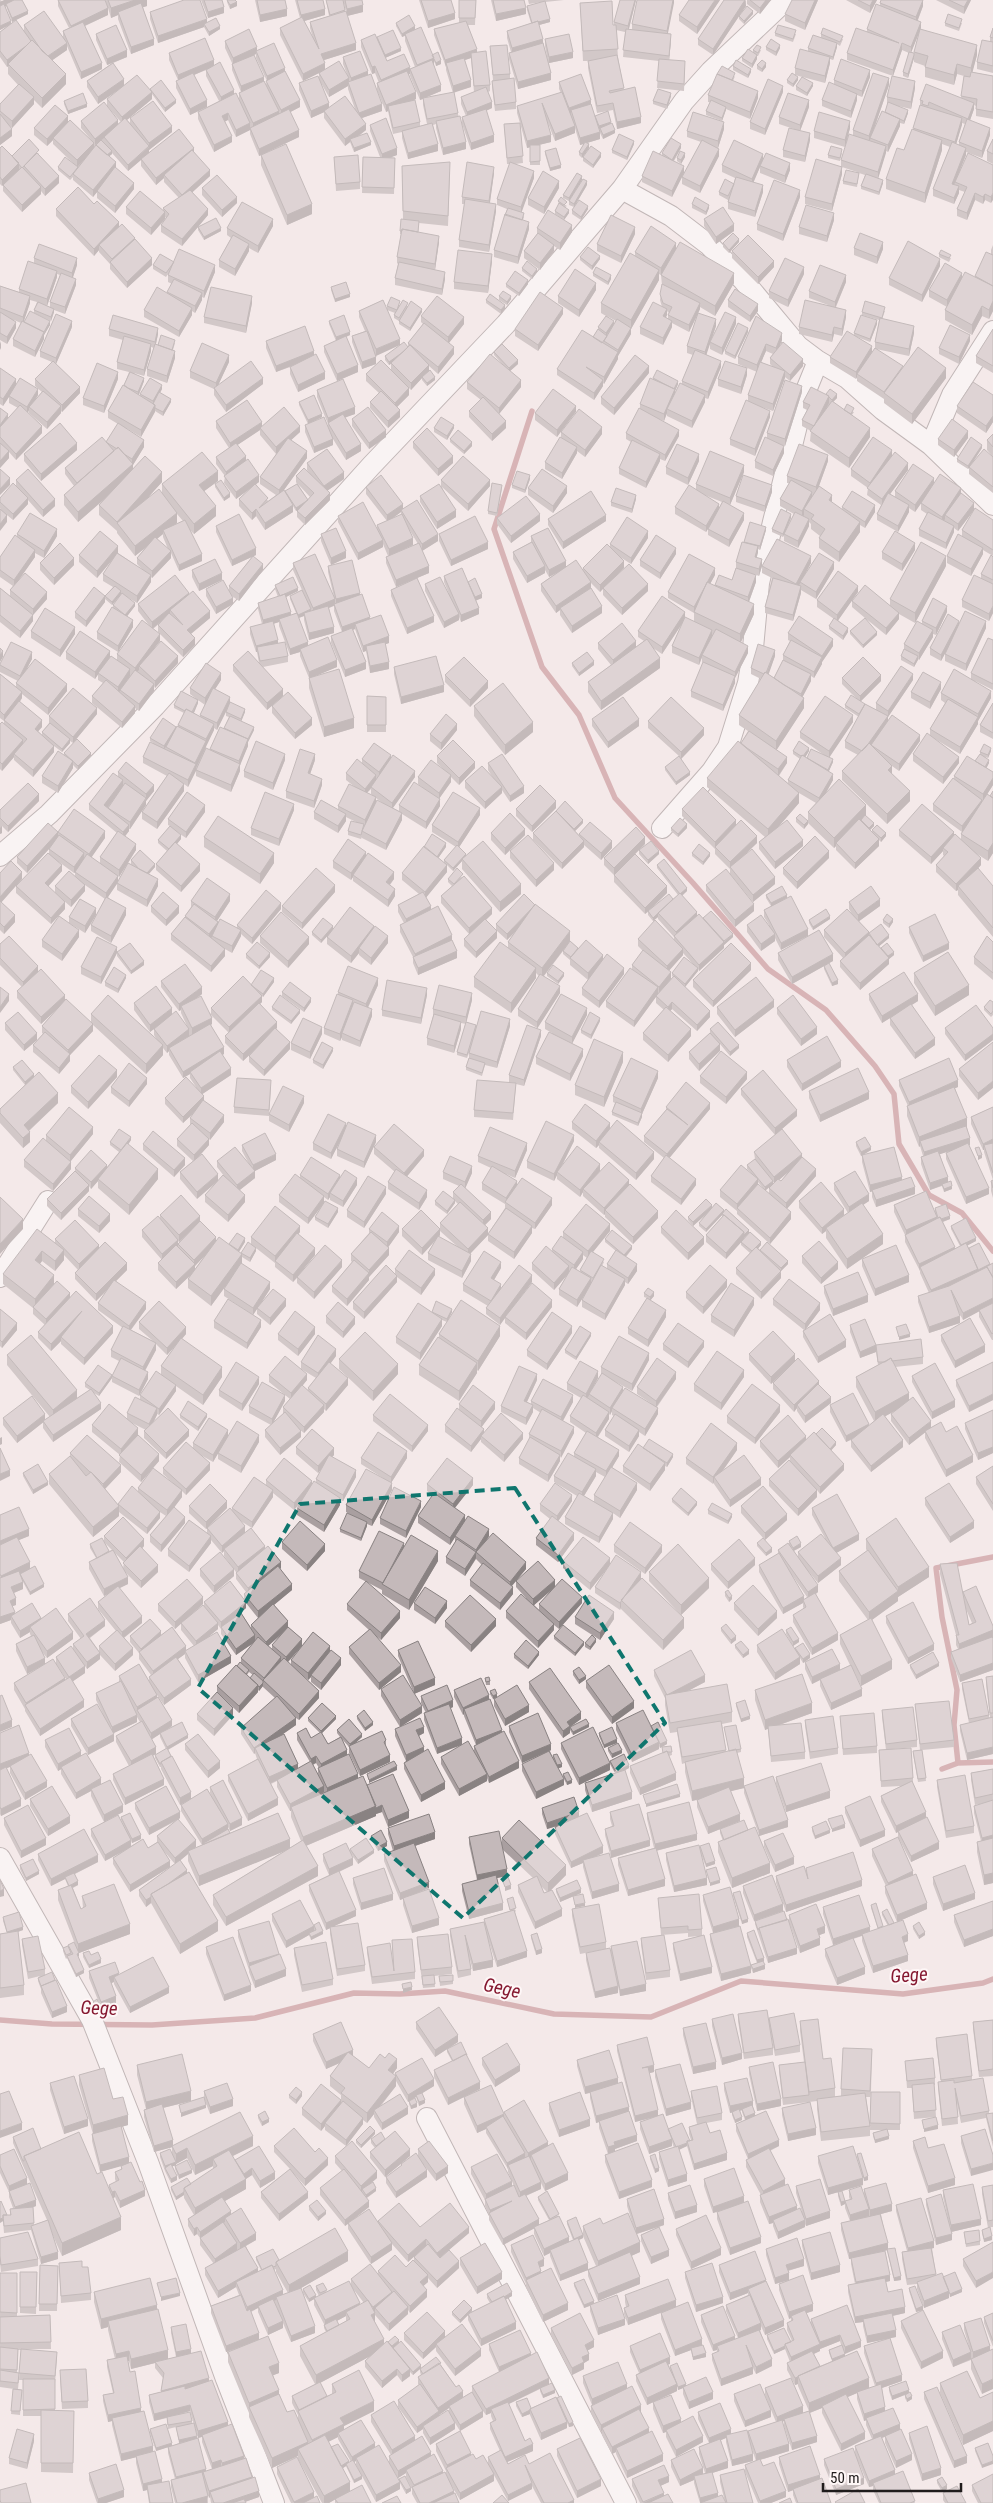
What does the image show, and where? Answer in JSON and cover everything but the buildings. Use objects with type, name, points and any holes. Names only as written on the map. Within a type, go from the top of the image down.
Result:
[{"type":"street","points":[[0,856],[55,807],[142,720],[371,466],[506,324],[622,189],[684,101],[711,71],[786,0]]},
{"type":"street","points":[[622,189],[671,216],[708,245],[743,280],[798,346],[818,361],[847,378],[883,410],[930,445],[993,504]]},
{"type":"street","points":[[930,445],[952,395],[993,331]]},
{"type":"street","points":[[662,828],[712,771],[728,747],[748,683],[759,583],[773,522],[805,393],[818,361]]},
{"type":"street","points":[[0,1277],[48,1201]]},
{"type":"street","points":[[0,1858],[92,2020],[148,2162],[226,2379],[274,2503]]},
{"type":"street","points":[[427,2118],[625,2503]]},
{"type":"highlighted area","points":[[515,1488],[665,1723],[463,1918],[198,1688],[300,1504]]},
{"type":"waterway","points":[[532,411],[494,529],[542,667],[579,715],[615,798],[768,969],[826,1010],[875,1066],[894,1094],[899,1144],[929,1195],[962,1213],[993,1251]]},
{"type":"waterway","points":[[958,1763],[954,1725],[957,1690],[942,1617],[936,1568],[993,1557]]},
{"type":"waterway","points":[[942,1769],[958,1763],[993,1762]]},
{"type":"waterway","name":"Gege","points":[[0,2020],[52,2024],[152,2025],[255,2018],[354,1993],[400,1994],[445,1991],[554,2014],[651,2017],[741,1981],[903,1994],[983,1983],[993,1979]]}]
